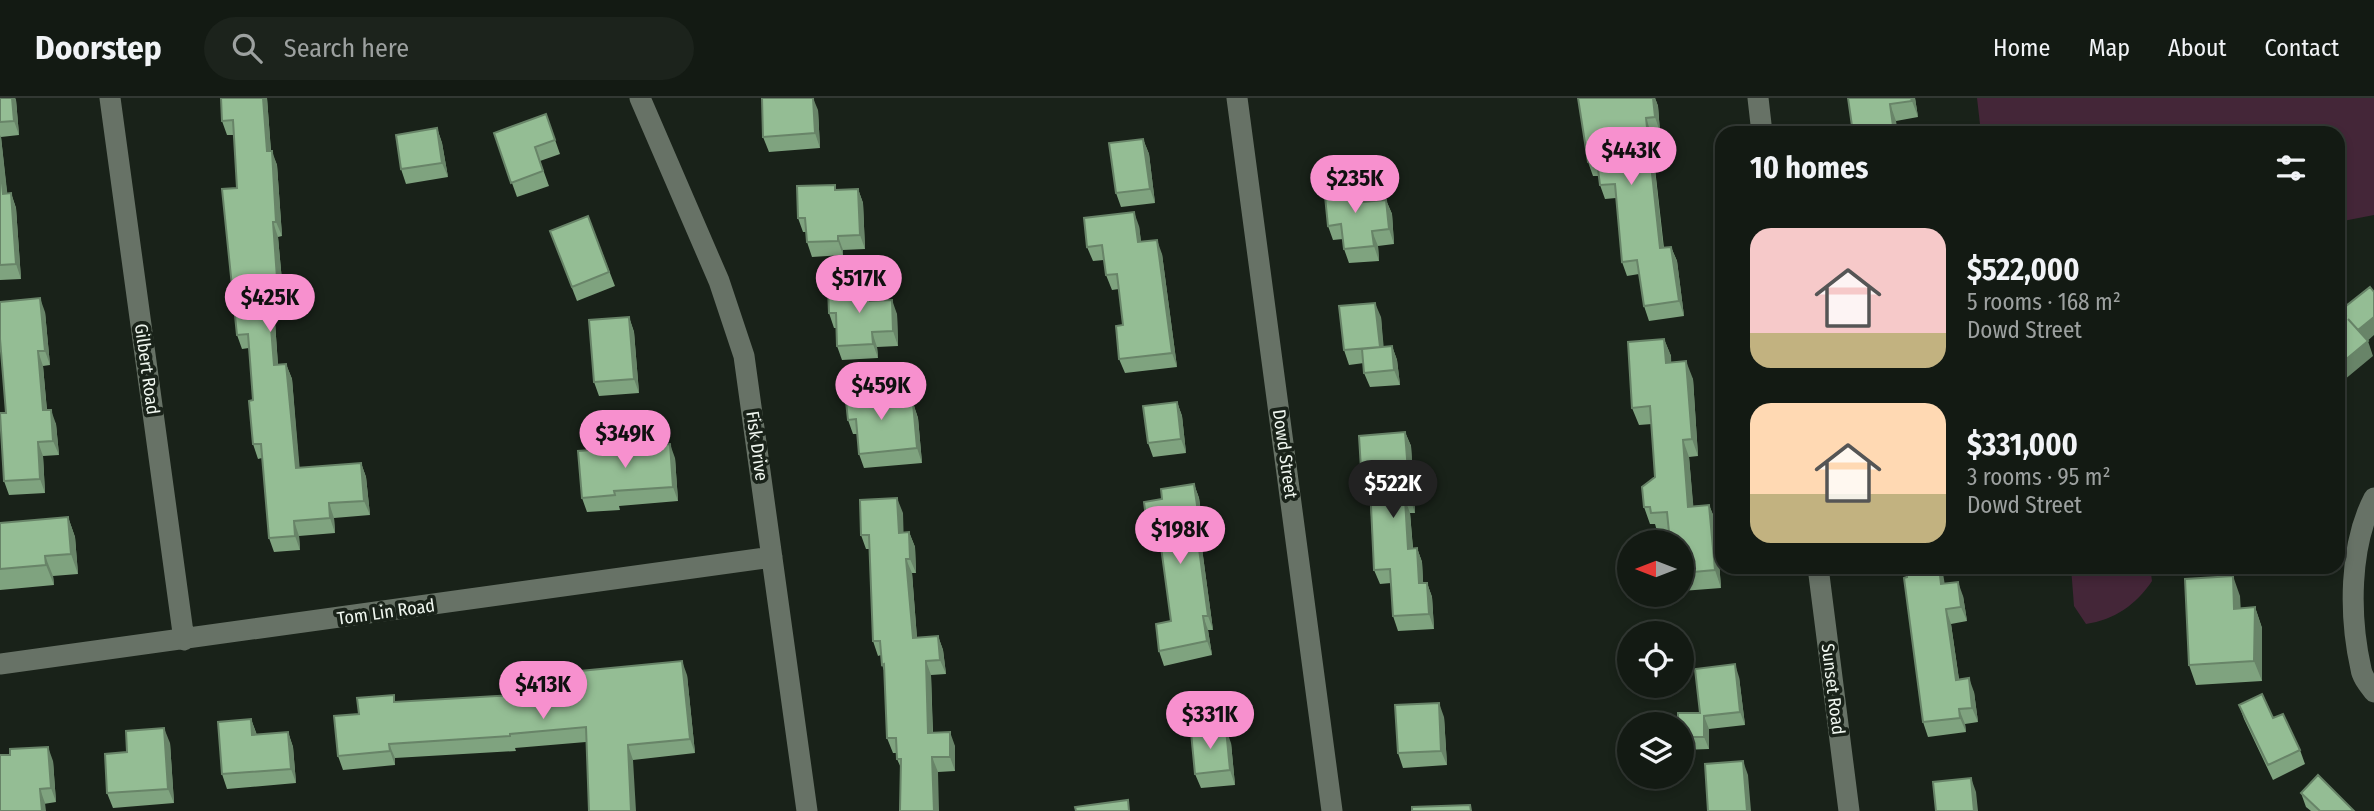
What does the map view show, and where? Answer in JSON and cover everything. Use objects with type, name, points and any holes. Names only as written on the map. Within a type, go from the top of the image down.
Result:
[{"type":"street","name":"Gilbert Road","points":[[110,98],[184,640]]},
{"type":"street","name":"Fisk Drive","points":[[640,98],[719,281],[744,356],[807,811]]},
{"type":"street","name":"Dowd Street","points":[[1237,98],[1332,811]]},
{"type":"street","points":[[1758,98],[1761,126]]},
{"type":"street","points":[[2374,498],[2364,518],[2353,591],[2361,671],[2374,692]]},
{"type":"street","name":"Tom Lin Road","points":[[0,664],[772,557]]},
{"type":"street","name":"Sunset Road","points":[[1819,574],[1849,811]]},
{"type":"shaded area","points":[[1977,98],[2374,98],[2374,215],[2345,221],[2345,126],[1980,126]]},
{"type":"shaded area","points":[[2072,574],[2151,574],[2152,581],[2139,597],[2124,610],[2106,619],[2086,624],[2074,606]]},
{"type":"building","points":[[0,98],[12,98],[14,121],[0,122]]},
{"type":"building","points":[[221,98],[263,98],[267,151],[272,151],[276,222],[273,222],[277,278],[267,278],[274,365],[286,364],[296,468],[361,463],[364,501],[329,503],[330,518],[294,521],[295,536],[269,538],[261,444],[253,444],[248,334],[237,335],[222,189],[237,188],[233,120],[222,121]]},
{"type":"building","points":[[762,98],[813,98],[815,133],[763,137]]},
{"type":"building","points":[[1578,98],[1653,98],[1655,117],[1646,118],[1660,248],[1671,247],[1679,301],[1644,306],[1637,260],[1622,262],[1615,184],[1600,185],[1597,161],[1588,162]]},
{"type":"building","points":[[1848,98],[1911,98],[1912,101],[1890,104],[1893,126],[1852,126]]},
{"type":"building","points":[[546,114],[555,140],[535,147],[543,171],[511,183],[494,133]]},
{"type":"building","points":[[437,128],[442,163],[401,169],[396,135]]},
{"type":"building","points":[[1143,139],[1150,189],[1116,193],[1109,143]]},
{"type":"building","points":[[0,162],[3,194],[11,193],[16,264],[0,265]]},
{"type":"building","points":[[1361,183],[1363,202],[1386,200],[1389,229],[1372,231],[1374,246],[1344,249],[1341,224],[1328,226],[1324,186]]},
{"type":"building","points":[[835,185],[835,190],[858,189],[860,235],[838,236],[838,241],[807,242],[805,218],[798,218],[797,186]]},
{"type":"building","points":[[1134,212],[1138,242],[1157,240],[1172,353],[1119,359],[1116,326],[1123,325],[1117,274],[1106,275],[1102,245],[1087,247],[1084,218]]},
{"type":"building","points":[[588,216],[609,272],[572,287],[550,231]]},
{"type":"building","points":[[870,286],[870,301],[892,300],[893,331],[872,332],[873,344],[837,346],[836,313],[829,313],[828,288]]},
{"type":"building","points":[[2370,287],[2374,292],[2374,317],[2358,330],[2368,341],[2345,360],[2345,307]]},
{"type":"building","points":[[40,298],[45,351],[38,351],[43,410],[51,410],[53,441],[38,442],[40,479],[4,481],[0,413],[6,413],[0,302]]},
{"type":"building","points":[[1375,303],[1380,347],[1344,350],[1339,306]]},
{"type":"building","points":[[629,317],[634,379],[594,382],[589,320]]},
{"type":"building","points":[[1664,339],[1666,363],[1686,361],[1692,439],[1683,440],[1688,507],[1709,505],[1715,570],[1694,572],[1694,530],[1669,530],[1667,512],[1651,513],[1650,507],[1644,507],[1642,487],[1655,477],[1650,406],[1632,408],[1628,342]]},
{"type":"building","points":[[1392,346],[1394,370],[1364,373],[1362,349]]},
{"type":"building","points":[[888,388],[890,405],[913,403],[917,448],[859,454],[856,419],[848,420],[845,392]]},
{"type":"building","points":[[1177,402],[1181,439],[1148,443],[1143,406]]},
{"type":"building","points":[[1405,432],[1410,498],[1405,499],[1408,549],[1417,548],[1419,583],[1427,583],[1429,614],[1393,616],[1390,569],[1374,570],[1370,484],[1362,485],[1359,436]]},
{"type":"building","points":[[670,444],[673,487],[614,491],[615,495],[582,498],[578,451]]},
{"type":"building","points":[[1194,484],[1200,526],[1196,526],[1208,616],[1203,616],[1207,641],[1159,651],[1156,624],[1171,621],[1159,532],[1148,533],[1144,502],[1162,499],[1161,489]]},
{"type":"building","points":[[897,498],[899,533],[909,532],[910,559],[906,559],[913,638],[938,636],[940,660],[926,661],[928,733],[950,732],[950,757],[932,757],[934,811],[900,811],[901,759],[897,759],[896,738],[887,738],[884,664],[882,665],[880,641],[873,641],[869,535],[861,535],[860,500]]},
{"type":"building","points":[[68,517],[71,554],[45,556],[46,565],[0,569],[0,523]]},
{"type":"building","points":[[1907,574],[1940,574],[1941,584],[1958,582],[1961,607],[1946,609],[1956,680],[1969,678],[1972,708],[1959,709],[1960,718],[1923,722],[1904,578]]},
{"type":"building","points":[[2233,576],[2234,609],[2255,607],[2254,661],[2189,665],[2185,579]]},
{"type":"building","points":[[682,661],[690,739],[628,745],[631,811],[589,811],[586,727],[510,736],[389,744],[390,751],[338,756],[334,716],[359,714],[357,698],[394,695],[394,702],[546,693],[545,689],[571,687],[570,672]]},
{"type":"building","points":[[1735,664],[1740,712],[1704,716],[1704,737],[1694,737],[1694,713],[1700,713],[1695,669]]},
{"type":"building","points":[[2262,694],[2273,718],[2283,714],[2300,750],[2268,765],[2239,705]]},
{"type":"building","points":[[1439,703],[1441,751],[1398,753],[1395,705]]},
{"type":"building","points":[[251,719],[252,735],[288,732],[291,769],[222,774],[218,722]]},
{"type":"building","points":[[164,728],[168,789],[107,793],[105,754],[127,752],[126,731]]},
{"type":"building","points":[[1226,729],[1230,770],[1195,774],[1191,732]]},
{"type":"building","points":[[48,747],[51,788],[40,789],[42,811],[0,811],[0,755],[10,755],[10,749]]},
{"type":"building","points":[[1743,761],[1747,811],[1708,811],[1705,764]]},
{"type":"building","points":[[2318,775],[2354,811],[2320,811],[2301,793]]},
{"type":"building","points":[[1971,778],[1974,811],[1936,811],[1933,782]]},
{"type":"building","points":[[1128,800],[1129,811],[1076,811],[1075,807]]},
{"type":"building","points":[[1470,805],[1471,811],[1412,811],[1412,807]]}]
